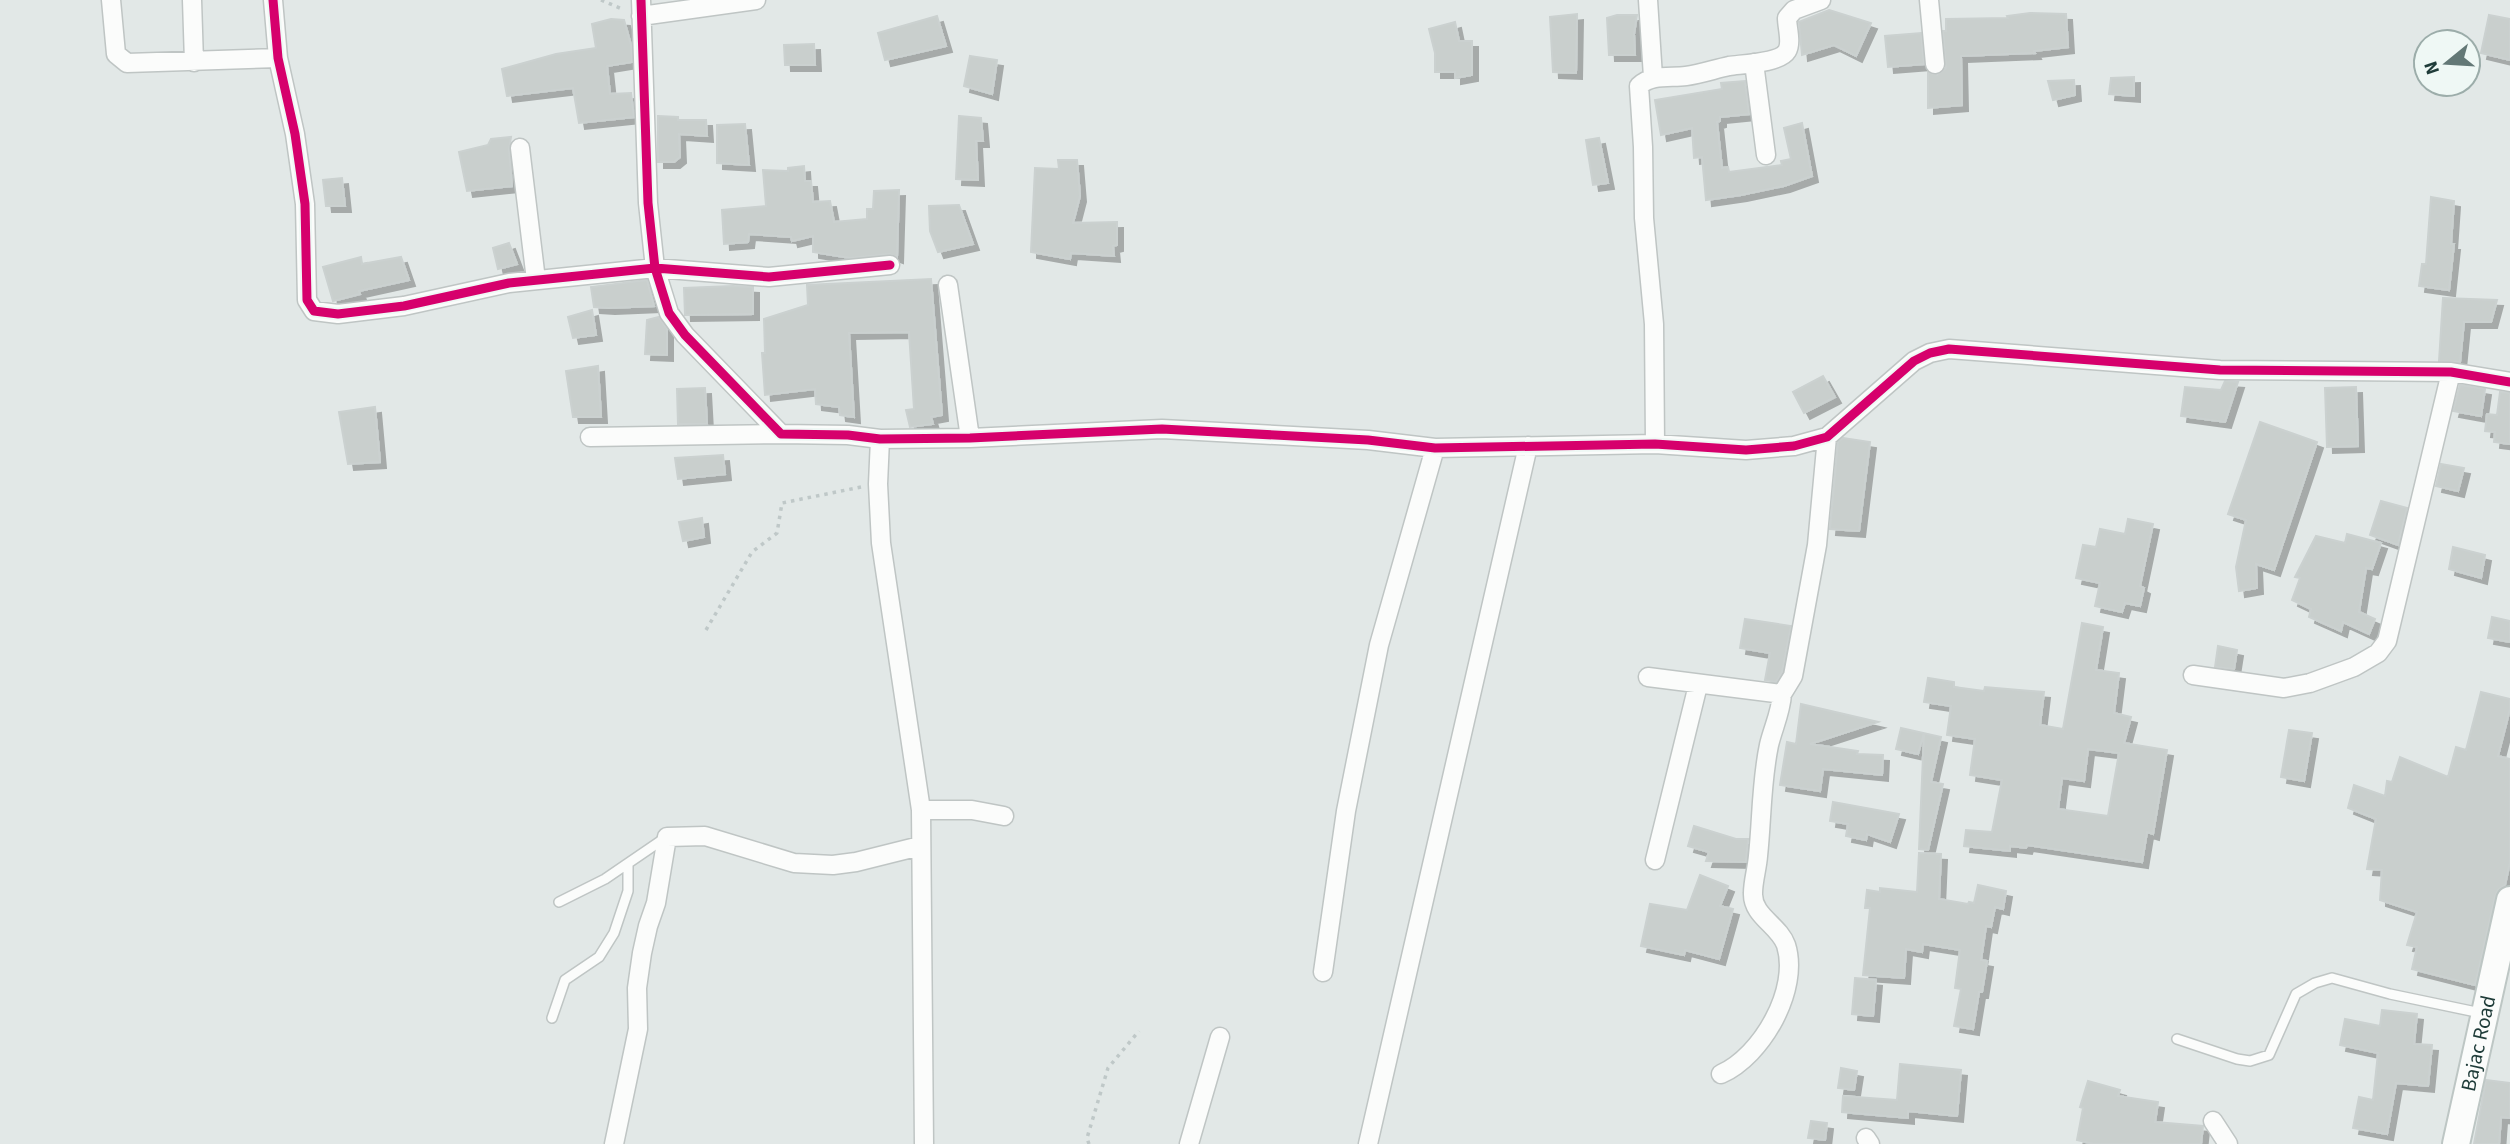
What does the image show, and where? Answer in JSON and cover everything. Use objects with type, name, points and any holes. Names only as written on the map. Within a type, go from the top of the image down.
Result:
[{"type":"street","points":[[111,0],[114,44],[120,59],[138,64],[278,58]]},
{"type":"street","points":[[192,0],[194,62]]},
{"type":"street","points":[[273,0],[278,58],[295,134],[303,192],[307,300],[314,311],[338,314],[404,306],[509,284],[655,268],[769,277],[890,265]]},
{"type":"street","points":[[757,0],[641,8],[648,203],[655,268],[669,313],[685,335],[781,434]]},
{"type":"street","points":[[1648,0],[1653,77]]},
{"type":"street","points":[[1655,444],[1654,324],[1644,218],[1639,86],[1653,77],[1666,79],[1702,74],[1781,56],[1787,52],[1789,44],[1787,18],[1794,9],[1821,0]]},
{"type":"street","points":[[1929,0],[1935,64]]},
{"type":"street","points":[[1754,63],[1766,155]]},
{"type":"street","points":[[520,149],[537,280]]},
{"type":"street","points":[[948,285],[970,438]]},
{"type":"street","points":[[590,438],[781,434],[848,435],[880,439],[970,438],[1162,429],[1368,440],[1435,447],[1655,444],[1746,450],[1794,446],[1827,437],[1914,360],[1949,349],[2220,370],[2451,372],[2510,382]]},
{"type":"street","points":[[2193,674],[2284,688],[2310,683],[2354,667],[2378,653],[2387,641],[2394,617],[2451,372]]},
{"type":"street","points":[[1721,1074],[1750,1055],[1765,1037],[1787,979],[1786,944],[1775,928],[1759,913],[1752,897],[1758,856],[1761,787],[1770,742],[1781,709],[1782,694],[1793,676],[1816,545],[1827,437]]},
{"type":"street","points":[[880,439],[878,484],[881,543],[921,810],[924,1144]]},
{"type":"street","points":[[1368,1144],[1528,446]]},
{"type":"street","points":[[1323,972],[1346,811],[1379,645],[1435,447]]},
{"type":"street","points":[[1648,677],[1782,694]]},
{"type":"street","points":[[1655,860],[1698,685]]},
{"type":"street","points":[[921,810],[972,810],[1004,816]]},
{"type":"street","points":[[614,1144],[638,1029],[637,988],[642,953],[656,903],[667,837],[705,836],[794,863],[833,865],[920,846]]},
{"type":"street","name":"Bajac Road","points":[[2456,1144],[2508,917]]},
{"type":"street","points":[[1189,1144],[1220,1037]]},
{"type":"street","points":[[2213,1121],[2228,1144]]},
{"type":"lane","points":[[559,902],[628,864],[640,853],[667,837]]},
{"type":"lane","points":[[552,1018],[565,980],[599,957],[614,933],[628,891],[628,864]]},
{"type":"lane","points":[[2177,1039],[2237,1059],[2250,1061],[2269,1055],[2296,994],[2315,983],[2332,978],[2390,994],[2485,1014]]},
{"type":"path","points":[[601,0],[641,8]]},
{"type":"path","points":[[706,630],[752,552],[777,533],[782,503],[878,484]]},
{"type":"path","points":[[1089,1144],[1087,1138],[1108,1068],[1139,1031]]},
{"type":"building","points":[[1829,10],[1871,23],[1856,56],[1834,45],[1802,55],[1799,22]]},
{"type":"building","points":[[2030,13],[2066,14],[2068,47],[2034,51],[2035,53],[1961,56],[1962,105],[1928,108],[1928,72],[1937,75],[1946,68],[1943,31],[1946,31],[1946,19],[2008,18],[2007,16]]},
{"type":"building","points":[[1577,14],[1576,73],[1553,72],[1550,17]]},
{"type":"building","points":[[1637,15],[1635,55],[1609,55],[1607,18]]},
{"type":"building","points":[[2489,15],[2510,19],[2510,60],[2482,53]]},
{"type":"building","points":[[937,16],[946,46],[885,60],[878,33]]},
{"type":"building","points":[[611,19],[624,20],[631,45],[632,62],[607,66],[610,94],[631,93],[634,117],[579,123],[573,88],[507,96],[502,69],[556,54],[596,48],[592,24]]},
{"type":"building","points":[[1455,22],[1459,41],[1472,41],[1472,75],[1455,78],[1455,72],[1435,72],[1435,53],[1429,29]]},
{"type":"building","points":[[1921,33],[1924,64],[1888,67],[1885,36]]},
{"type":"building","points":[[814,44],[815,65],[785,65],[784,45]]},
{"type":"building","points":[[970,56],[997,60],[992,94],[964,86]]},
{"type":"building","points":[[2134,77],[2134,96],[2109,94],[2111,78]]},
{"type":"building","points":[[2074,80],[2075,95],[2053,100],[2048,81]]},
{"type":"building","points":[[1745,81],[1749,114],[1720,117],[1717,122],[1722,168],[1728,167],[1729,172],[1782,165],[1781,161],[1791,159],[1784,128],[1802,123],[1812,176],[1784,186],[1706,200],[1702,157],[1694,158],[1692,128],[1661,135],[1655,100],[1722,89],[1721,83]]},
{"type":"building","points":[[658,116],[678,117],[678,120],[706,120],[707,136],[679,134],[680,157],[674,162],[658,162]]},
{"type":"building","points":[[959,116],[981,118],[983,141],[976,141],[978,180],[956,179]]},
{"type":"building","points":[[745,124],[749,165],[717,163],[717,125]]},
{"type":"building","points":[[511,137],[509,149],[512,186],[467,191],[459,152],[488,145],[491,139]]},
{"type":"building","points":[[1599,138],[1608,183],[1593,185],[1586,140]]},
{"type":"building","points":[[1058,160],[1077,160],[1080,196],[1073,223],[1117,222],[1114,256],[1071,253],[1070,259],[1031,252],[1035,168],[1059,169]]},
{"type":"building","points":[[804,166],[805,181],[811,181],[813,202],[830,201],[834,222],[867,219],[867,209],[873,209],[874,191],[899,190],[897,257],[889,254],[850,258],[813,252],[813,236],[792,241],[791,237],[749,234],[748,242],[724,244],[722,210],[766,206],[763,170],[788,171],[788,168]]},
{"type":"building","points":[[342,178],[345,206],[326,206],[323,180]]},
{"type":"building","points":[[2431,197],[2454,201],[2451,244],[2454,244],[2449,290],[2419,286],[2422,264],[2426,264]]},
{"type":"building","points":[[959,205],[973,244],[938,252],[930,231],[929,206]]},
{"type":"building","points":[[509,243],[517,264],[498,269],[493,248]]},
{"type":"building","points":[[361,257],[362,264],[401,257],[409,280],[359,291],[360,294],[333,301],[323,267]]},
{"type":"building","points":[[931,279],[942,415],[931,417],[933,424],[910,427],[906,410],[914,409],[909,332],[849,333],[854,417],[840,415],[839,407],[816,404],[815,389],[765,395],[762,353],[765,353],[764,319],[808,305],[807,285]]},
{"type":"building","points":[[647,280],[654,306],[594,307],[591,287]]},
{"type":"building","points":[[753,287],[753,314],[685,315],[684,288]]},
{"type":"building","points":[[2443,298],[2497,300],[2491,322],[2464,322],[2460,362],[2439,361]]},
{"type":"building","points":[[592,310],[596,335],[573,338],[568,317]]},
{"type":"building","points":[[659,317],[667,329],[667,355],[645,354],[647,320]]},
{"type":"building","points":[[598,366],[601,417],[573,417],[566,371]]},
{"type":"building","points":[[1823,376],[1835,397],[1804,413],[1793,392]]},
{"type":"building","points":[[2225,381],[2238,382],[2225,422],[2181,416],[2185,387],[2221,390]]},
{"type":"building","points":[[2460,385],[2485,389],[2481,416],[2453,411]]},
{"type":"building","points":[[2356,387],[2358,446],[2327,447],[2325,388]]},
{"type":"building","points":[[705,388],[707,424],[678,424],[677,389]]},
{"type":"building","points":[[2500,392],[2510,393],[2510,444],[2494,442],[2495,432],[2485,431],[2487,414],[2497,415]]},
{"type":"building","points":[[375,407],[380,462],[348,464],[339,412]]},
{"type":"building","points":[[2260,422],[2317,442],[2274,570],[2256,564],[2257,588],[2239,591],[2236,567],[2246,520],[2228,514]]},
{"type":"building","points":[[1843,438],[1870,442],[1859,531],[1830,529],[1838,442]]},
{"type":"building","points":[[723,455],[725,474],[678,479],[675,458]]},
{"type":"building","points":[[2441,464],[2464,468],[2458,491],[2436,486]]},
{"type":"building","points":[[2381,501],[2407,508],[2398,545],[2370,535]]},
{"type":"building","points":[[702,518],[704,537],[683,541],[679,522]]},
{"type":"building","points":[[2128,519],[2153,524],[2140,586],[2144,588],[2140,606],[2125,603],[2122,612],[2095,606],[2100,583],[2076,578],[2083,545],[2096,547],[2100,529],[2125,534]]},
{"type":"building","points":[[2347,534],[2381,543],[2372,569],[2366,568],[2359,612],[2375,619],[2369,634],[2343,622],[2341,631],[2309,617],[2311,609],[2292,600],[2300,578],[2295,577],[2316,536],[2345,543]]},
{"type":"building","points":[[2453,547],[2485,555],[2481,578],[2449,569]]},
{"type":"building","points":[[2492,617],[2510,621],[2510,642],[2488,638]]},
{"type":"building","points":[[1745,619],[1791,626],[1782,672],[1776,682],[1765,680],[1770,653],[1740,648]]},
{"type":"building","points":[[2082,623],[2103,627],[2096,670],[2119,673],[2114,713],[2131,717],[2124,743],[2167,750],[2153,834],[2147,832],[2142,862],[2027,845],[2026,848],[2010,846],[2010,851],[1964,846],[1966,830],[1992,832],[2002,780],[1970,775],[1975,739],[1947,735],[1951,706],[1924,702],[1928,678],[1954,682],[1954,687],[1984,691],[1985,687],[2044,692],[2040,725],[2063,729]],"holes":[[[2088,749],[2119,753],[2108,816],[2058,809],[2062,778],[2084,781]]]},
{"type":"building","points":[[2218,646],[2237,650],[2234,669],[2215,667]]},
{"type":"building","points":[[2481,692],[2510,699],[2498,756],[2510,759],[2510,862],[2505,885],[2498,890],[2495,897],[2475,985],[2412,969],[2417,947],[2407,945],[2417,912],[2380,900],[2382,870],[2367,869],[2376,819],[2348,808],[2354,785],[2385,796],[2387,781],[2392,782],[2400,757],[2448,777],[2456,747],[2466,750]]},
{"type":"building","points":[[1801,704],[1878,722],[1810,744],[1858,751],[1857,754],[1883,755],[1882,775],[1823,769],[1820,791],[1780,785],[1787,742],[1796,744]]},
{"type":"building","points":[[1901,728],[1924,733],[1918,754],[1896,749]]},
{"type":"building","points":[[2289,730],[2312,733],[2304,781],[2281,777]]},
{"type":"building","points":[[1924,733],[1941,737],[1931,782],[1943,784],[1928,850],[1919,849]]},
{"type":"building","points":[[1833,802],[1899,814],[1890,842],[1867,834],[1866,840],[1846,836],[1848,824],[1830,821]]},
{"type":"building","points":[[1694,826],[1736,839],[1748,839],[1746,862],[1706,861],[1709,852],[1688,846]]},
{"type":"building","points":[[1919,853],[1941,854],[1939,899],[1974,903],[1978,885],[2006,891],[2003,909],[1995,907],[1991,927],[1986,926],[1981,960],[1987,961],[1973,1029],[1954,1026],[1961,989],[1955,988],[1960,950],[1923,944],[1922,952],[1906,949],[1904,978],[1863,975],[1870,908],[1865,908],[1867,890],[1880,892],[1880,888],[1917,892]]},
{"type":"building","points":[[1700,875],[1728,886],[1720,906],[1733,909],[1719,959],[1685,950],[1684,955],[1641,946],[1650,904],[1687,910]]},
{"type":"building","points":[[1855,978],[1876,980],[1873,1016],[1852,1014]]},
{"type":"building","points":[[2382,1010],[2417,1014],[2414,1044],[2432,1045],[2428,1086],[2396,1083],[2387,1134],[2353,1128],[2359,1097],[2373,1100],[2378,1053],[2340,1045],[2345,1019],[2380,1026]]},
{"type":"building","points":[[1900,1064],[1961,1070],[1957,1116],[1908,1111],[1908,1118],[1842,1112],[1843,1096],[1897,1100]]},
{"type":"building","points":[[1841,1068],[1857,1071],[1854,1090],[1838,1088]]},
{"type":"building","points":[[2486,1080],[2510,1083],[2510,1118],[2501,1117],[2499,1144],[2474,1144]]},
{"type":"building","points":[[2088,1081],[2120,1090],[2118,1096],[2158,1102],[2155,1122],[2203,1126],[2201,1144],[2094,1144],[2077,1140],[2083,1108],[2080,1107]]},
{"type":"building","points":[[1811,1121],[1827,1123],[1825,1140],[1808,1138]]},
{"type":"cycle path","points":[[273,0],[278,58],[295,134],[305,204],[307,300],[314,311],[338,314],[404,306],[509,283],[655,268],[769,277],[890,265]]},
{"type":"cycle path","points":[[641,0],[648,203],[655,268],[669,313],[685,335],[781,434],[848,435],[880,439],[970,438],[1162,429],[1368,440],[1435,448],[1655,444],[1746,450],[1794,446],[1827,437],[1914,361],[1930,353],[1949,349],[2220,370],[2451,372],[2510,382]]}]
